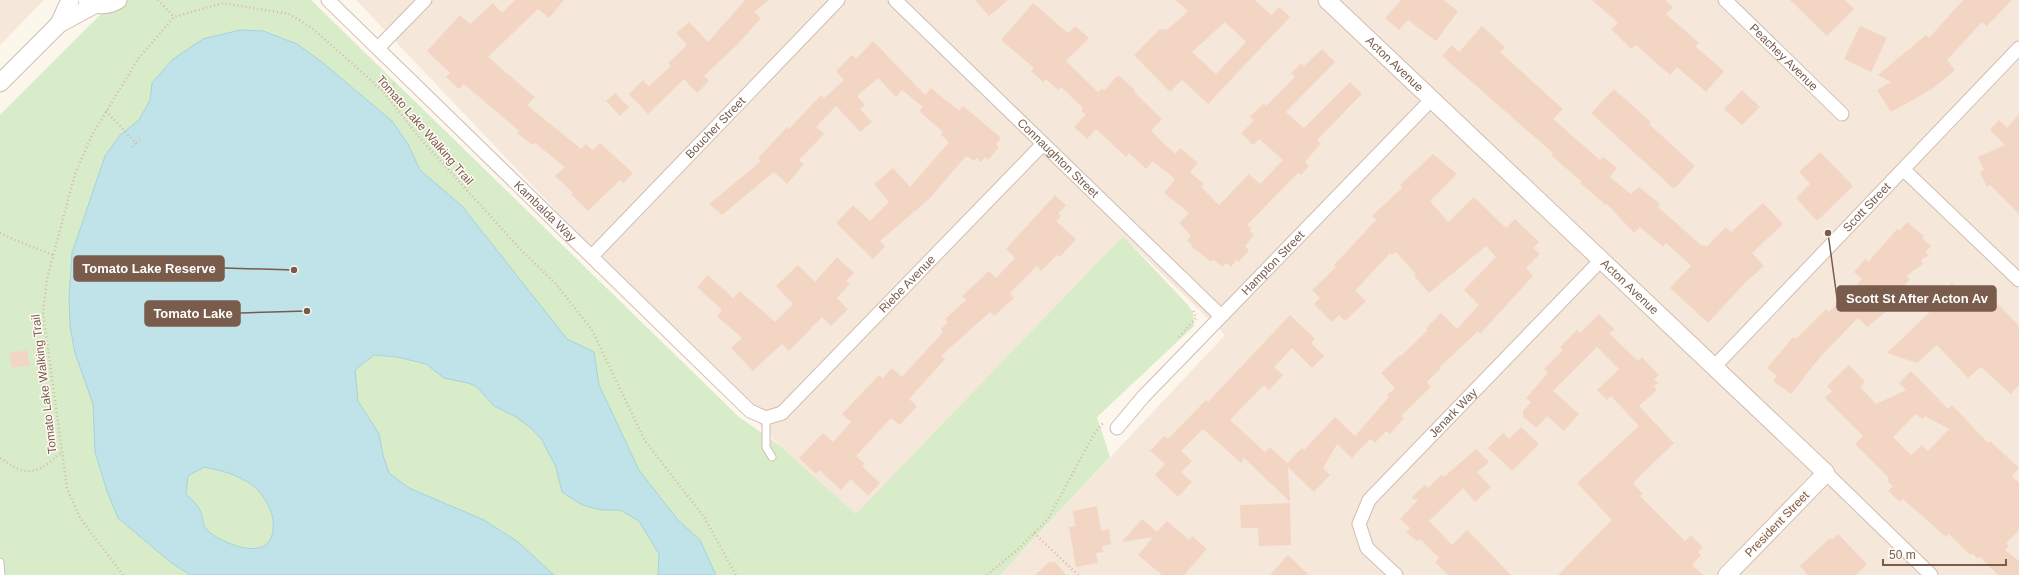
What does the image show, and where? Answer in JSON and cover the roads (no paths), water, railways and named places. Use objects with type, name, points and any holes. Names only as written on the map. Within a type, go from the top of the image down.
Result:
[{"type":"street","points":[[59,24],[70,0]]},
{"type":"street","points":[[0,83],[59,24],[92,2],[104,5],[118,0]]},
{"type":"street","name":"Kambalda Way","points":[[328,0],[592,256],[750,412],[766,418]]},
{"type":"street","points":[[378,48],[425,0]]},
{"type":"street","name":"Boucher Street","points":[[592,256],[838,0]]},
{"type":"street","name":"Connaughton Street","points":[[895,0],[1221,316]]},
{"type":"street","name":"Acton Avenue","points":[[1327,0],[1826,473],[1931,575]]},
{"type":"street","name":"Peachey Avenue","points":[[1725,0],[1842,114]]},
{"type":"street","name":"Scott Street","points":[[1714,367],[2019,48]]},
{"type":"street","name":"Hampton Street","points":[[1117,428],[1143,397],[1431,100]]},
{"type":"street","name":"Riebe Avenue","points":[[766,418],[782,413],[1043,144]]},
{"type":"street","points":[[1904,170],[2019,280]]},
{"type":"street","name":"Jenark Way","points":[[1396,575],[1367,548],[1359,524],[1369,500],[1602,260]]},
{"type":"street","name":"President Street","points":[[1727,575],[1826,473]]},
{"type":"lane","points":[[766,418],[766,447],[772,457]]},
{"type":"lane","points":[[0,562],[1,575]]},
{"type":"water","points":[[240,30],[263,31],[297,44],[323,63],[392,121],[408,144],[420,170],[462,206],[567,339],[594,352],[599,385],[639,470],[678,520],[700,540],[716,575],[658,575],[659,554],[639,521],[620,510],[602,510],[582,505],[562,492],[556,467],[542,440],[531,428],[516,417],[494,406],[476,386],[444,378],[426,364],[397,357],[374,355],[355,370],[358,401],[379,434],[383,455],[389,473],[409,488],[484,520],[518,542],[554,575],[190,575],[169,561],[118,518],[107,491],[95,452],[93,404],[75,353],[70,326],[69,297],[72,253],[105,156],[120,135],[139,120],[150,100],[152,83],[173,59],[203,39]],"holes":[[[204,467],[225,472],[239,478],[251,484],[262,496],[270,510],[273,522],[270,540],[264,546],[245,548],[234,545],[223,541],[205,528],[199,508],[186,494],[188,476]]]},
{"type":"place","name":"Scott St After Acton Av","points":[[1828,233]]},
{"type":"place","name":"Tomato Lake Reserve","points":[[294,270]]},
{"type":"place","name":"Tomato Lake","points":[[307,311]]}]
